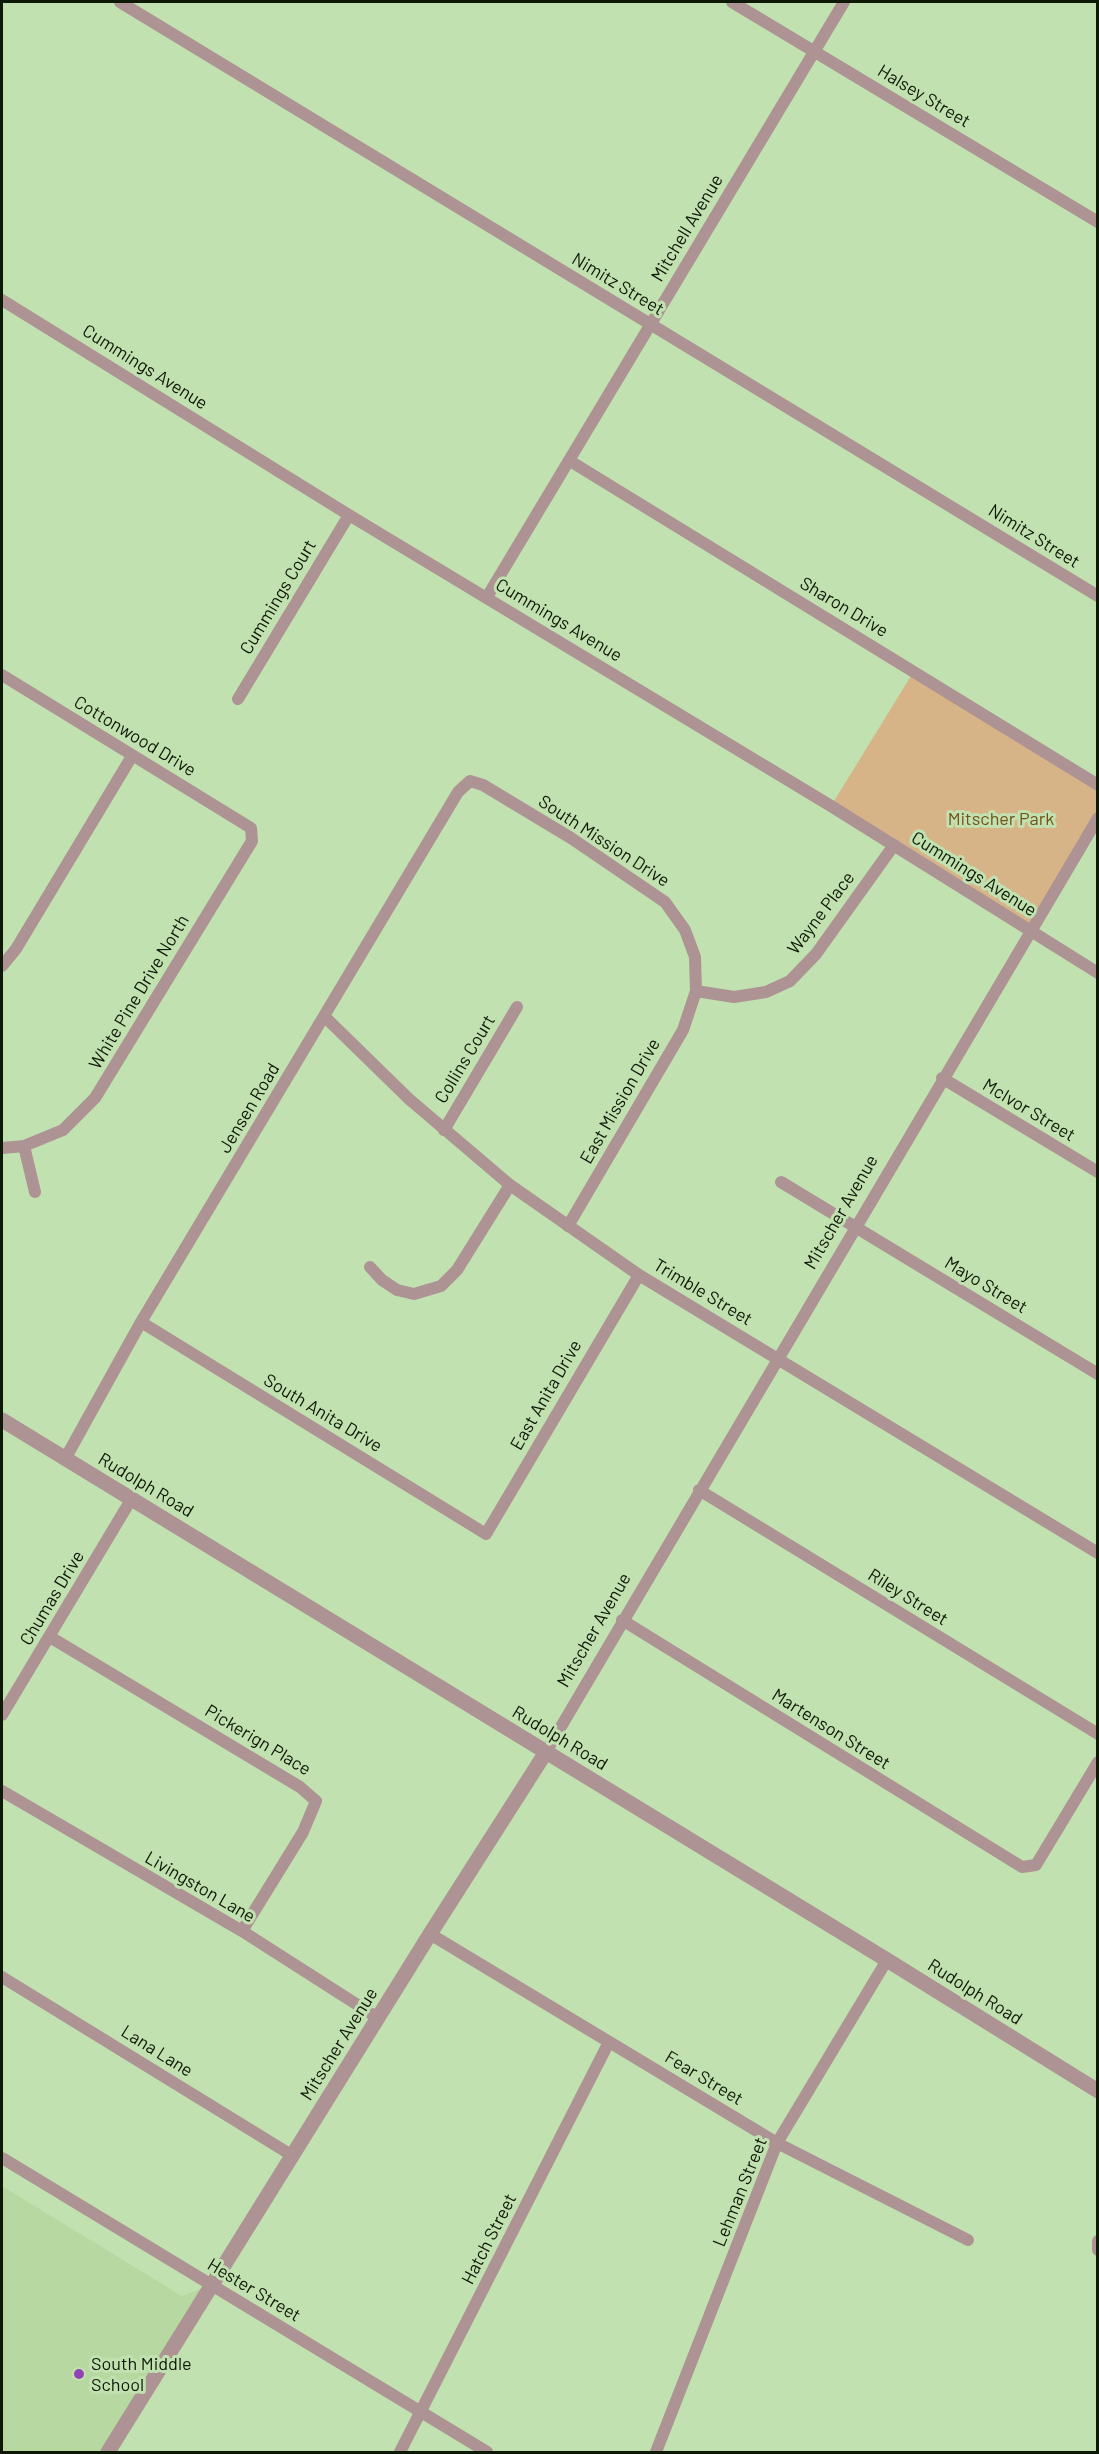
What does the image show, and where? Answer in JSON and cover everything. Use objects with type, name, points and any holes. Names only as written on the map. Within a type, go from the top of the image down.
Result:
[{"type":"street","name":"Nimitz Street","points":[[120,2],[1098,596]]},
{"type":"street","name":"Halsey Street","points":[[732,2],[1098,222]]},
{"type":"street","name":"Mitchell Avenue","points":[[487,597],[844,2]]},
{"type":"street","name":"Cummings Avenue","points":[[2,300],[349,515],[894,845],[1098,973]]},
{"type":"street","name":"Sharon Drive","points":[[570,461],[1098,785]]},
{"type":"street","name":"Cummings Court","points":[[238,699],[349,515]]},
{"type":"street","name":"Cottonwood Drive","points":[[2,675],[251,828]]},
{"type":"street","points":[[2,966],[16,949],[132,756]]},
{"type":"street","name":"South Mission Drive","points":[[470,781],[483,785],[571,838],[665,902],[685,930],[695,957],[696,991]]},
{"type":"street","name":"Jensen Road","points":[[65,1459],[141,1322],[458,792],[470,781]]},
{"type":"street","name":"Mitscher Avenue","points":[[108,2452],[546,1752],[942,1078],[1098,818]]},
{"type":"street","name":"White Pine Drive North","points":[[2,1148],[24,1146],[63,1130],[95,1098],[252,841],[251,828]]},
{"type":"street","name":"Wayne Place","points":[[696,991],[734,997],[766,992],[790,981],[816,954],[894,845]]},
{"type":"street","name":"East Mission Drive","points":[[568,1226],[683,1030],[696,991]]},
{"type":"street","name":"Collins Court","points":[[444,1130],[517,1007]]},
{"type":"street","name":"Trimble Street","points":[[325,1017],[444,1130],[510,1185],[568,1226],[639,1275],[1098,1553]]},
{"type":"street","name":"McIvor Street","points":[[942,1078],[1098,1172]]},
{"type":"street","points":[[24,1146],[35,1192]]},
{"type":"street","name":"Mayo Street","points":[[781,1182],[1098,1374]]},
{"type":"street","points":[[370,1267],[382,1281],[397,1290],[414,1294],[441,1286],[457,1270],[510,1185]]},
{"type":"street","name":"East Anita Drive","points":[[486,1534],[639,1275]]},
{"type":"street","name":"South Anita Drive","points":[[141,1322],[486,1534]]},
{"type":"street","name":"Rudolph Road","points":[[2,1420],[1096,2087]]},
{"type":"street","name":"Riley Street","points":[[699,1490],[1098,1734]]},
{"type":"street","name":"Chumas Drive","points":[[2,1715],[132,1498]]},
{"type":"street","name":"Martenson Street","points":[[622,1620],[1022,1867],[1036,1864],[1098,1762]]},
{"type":"street","name":"Pickerign Place","points":[[50,1637],[290,1780],[309,1793],[316,1801],[303,1832],[242,1931]]},
{"type":"street","name":"Livingston Lane","points":[[2,1791],[242,1931],[378,2018]]},
{"type":"street","name":"Fear Street","points":[[430,1934],[777,2143],[968,2240]]},
{"type":"street","name":"Lehman Street","points":[[656,2452],[777,2143],[887,1960]]},
{"type":"street","name":"Lana Lane","points":[[2,1977],[293,2156]]},
{"type":"street","name":"Hatch Street","points":[[400,2452],[609,2042]]},
{"type":"street","name":"Hester Street","points":[[2,2158],[487,2452]]},
{"type":"street","points":[[1098,2241],[1098,2250]]},
{"type":"shaded area","name":"South Middle School","points":[[2,2186],[182,2296],[211,2285],[108,2452],[2,2452]]},
{"type":"green space","name":"Mitscher Park","points":[[914,671],[1097,785],[1097,818],[1030,931],[831,806]]},
{"type":"place","name":"South Middle School","points":[[79,2374]]}]
